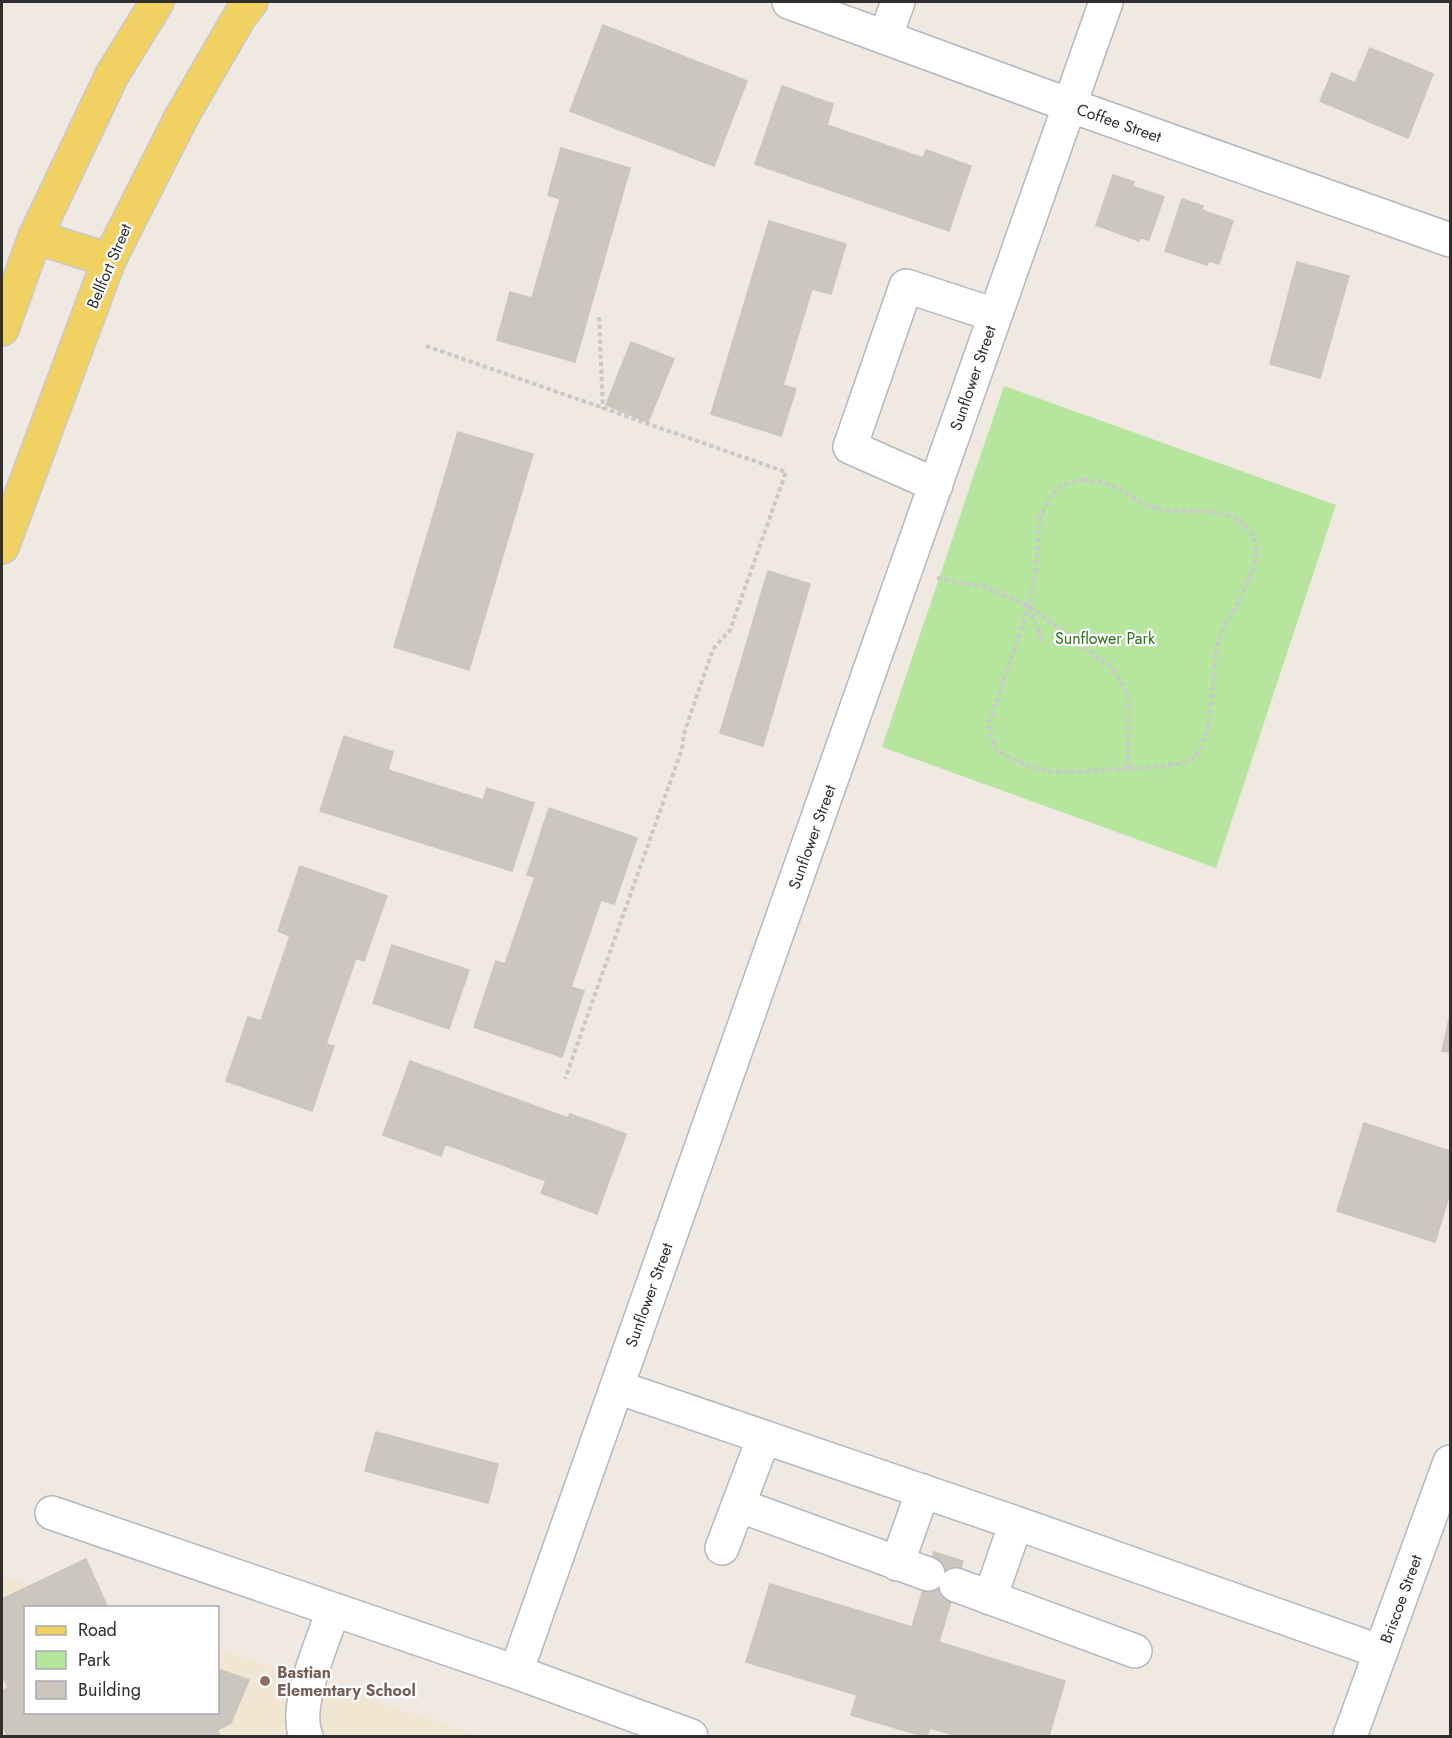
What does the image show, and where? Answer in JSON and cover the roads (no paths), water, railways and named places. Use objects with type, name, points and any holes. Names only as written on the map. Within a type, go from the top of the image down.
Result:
[{"type":"main road","points":[[2,329],[35,237],[112,75],[157,2]]},
{"type":"main road","name":"Bellfort Street","points":[[2,547],[109,260],[182,116],[240,16],[251,2]]},
{"type":"main road","points":[[35,237],[109,260]]},
{"type":"street","name":"Coffee Street","points":[[789,2],[1069,105],[1450,240]]},
{"type":"street","points":[[885,37],[898,2]]},
{"type":"street","name":"Sunflower Street","points":[[516,1672],[1106,2]]},
{"type":"street","points":[[936,485],[850,447],[902,296],[906,286],[995,315]]},
{"type":"street","points":[[616,1387],[1016,1523],[1382,1652]]},
{"type":"street","points":[[722,1548],[764,1437]]},
{"type":"street","name":"Briscoe Street","points":[[1350,1737],[1450,1462]]},
{"type":"street","points":[[897,1564],[923,1491]]},
{"type":"street","points":[[738,1505],[1134,1651]]},
{"type":"street","points":[[52,1513],[516,1672],[691,1737]]},
{"type":"street","points":[[990,1598],[1016,1523]]},
{"type":"street","points":[[306,1737],[304,1699],[333,1611]]},
{"type":"place","name":"Bastian Elementary School","points":[[265,1681]]},
{"type":"park label","name":"Sunflower Park","points":[[1105,638]]}]
